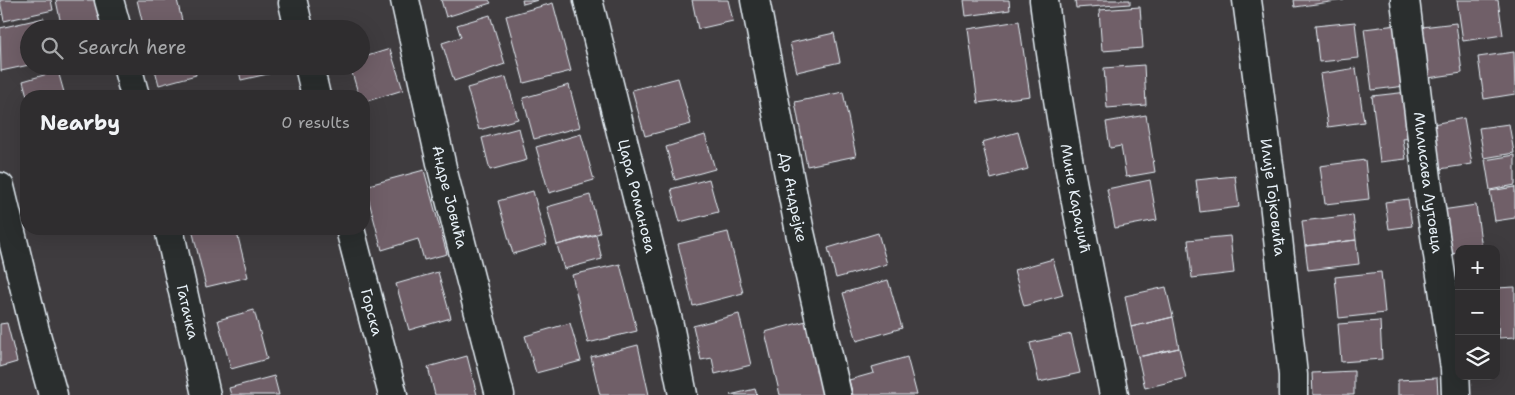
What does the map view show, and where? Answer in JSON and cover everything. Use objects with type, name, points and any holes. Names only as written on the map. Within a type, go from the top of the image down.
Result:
[{"type":"street","points":[[110,0],[115,20]]},
{"type":"street","name":"Андре Јовића","points":[[405,0],[443,172],[500,395]]},
{"type":"street","name":"Цара Романова","points":[[588,0],[668,325],[683,395]]},
{"type":"street","name":"Др Андрејке","points":[[755,0],[800,232],[836,395]]},
{"type":"street","name":"Мине Караџић","points":[[1044,0],[1052,64],[1077,210],[1114,395]]},
{"type":"street","name":"Илије Гојковића","points":[[1246,0],[1274,202],[1293,395]]},
{"type":"street","name":"Милисава Лутовца","points":[[1406,0],[1429,195],[1455,369],[1456,395]]},
{"type":"street","points":[[129,75],[133,90]]},
{"type":"street","points":[[311,75],[315,90]]},
{"type":"street","points":[[0,187],[35,331],[53,395]]},
{"type":"street","name":"Гатачка","points":[[170,235],[206,395]]},
{"type":"street","name":"Горска","points":[[352,235],[393,395]]},
{"type":"building","points":[[0,0],[51,0],[53,10],[4,21]]},
{"type":"building","points":[[56,0],[96,0],[100,20],[60,20]]},
{"type":"building","points":[[137,0],[177,0],[182,20],[142,20]]},
{"type":"building","points":[[441,0],[489,0],[491,3],[446,17]]},
{"type":"building","points":[[522,0],[538,0],[523,4]]},
{"type":"building","points":[[692,0],[728,0],[733,21],[698,29]]},
{"type":"building","points":[[964,0],[1009,0],[1010,10],[966,16]]},
{"type":"building","points":[[1075,0],[1130,0],[1130,4],[1076,8]]},
{"type":"building","points":[[1294,0],[1344,0],[1295,7]]},
{"type":"building","points":[[1457,0],[1498,0],[1503,35],[1463,41]]},
{"type":"building","points":[[553,3],[571,71],[524,83],[506,16]]},
{"type":"building","points":[[1140,7],[1143,48],[1102,51],[1099,10]]},
{"type":"building","points":[[490,15],[505,64],[454,81],[442,43],[461,37],[457,25]]},
{"type":"building","points":[[1019,21],[1030,96],[978,103],[968,29]]},
{"type":"building","points":[[1355,22],[1359,58],[1319,62],[1315,26]]},
{"type":"building","points":[[20,23],[20,67],[1,71],[0,28]]},
{"type":"building","points":[[1456,23],[1462,73],[1428,78],[1422,27]]},
{"type":"building","points":[[1397,25],[1405,86],[1372,90],[1364,29]]},
{"type":"building","points":[[834,33],[840,62],[797,72],[790,43]]},
{"type":"building","points":[[390,49],[403,90],[370,100],[370,90],[357,90],[353,75],[370,75],[370,55]]},
{"type":"building","points":[[1514,52],[1515,94],[1484,99],[1478,57]]},
{"type":"building","points":[[1144,65],[1146,105],[1107,108],[1104,68]]},
{"type":"building","points":[[1356,68],[1364,122],[1328,127],[1320,74]]},
{"type":"building","points":[[44,75],[59,75],[63,90],[25,90],[23,81]]},
{"type":"building","points":[[156,75],[196,75],[159,85]]},
{"type":"building","points":[[240,75],[263,75],[241,80]]},
{"type":"building","points":[[506,77],[518,119],[479,130],[467,88]]},
{"type":"building","points":[[678,78],[691,124],[645,136],[632,90]]},
{"type":"building","points":[[569,85],[580,127],[534,139],[523,98]]},
{"type":"building","points":[[843,92],[856,156],[807,166],[795,102]]},
{"type":"building","points":[[1408,92],[1414,138],[1403,139],[1406,159],[1380,162],[1372,96]]},
{"type":"building","points":[[1146,115],[1155,172],[1126,177],[1121,146],[1110,148],[1106,122]]},
{"type":"building","points":[[1464,118],[1472,164],[1440,169],[1433,124]]},
{"type":"building","points":[[1509,124],[1514,153],[1484,158],[1479,128]]},
{"type":"building","points":[[519,128],[527,160],[490,170],[482,138]]},
{"type":"building","points":[[1018,132],[1028,169],[991,179],[982,142]]},
{"type":"building","points":[[581,134],[594,180],[549,193],[536,147]]},
{"type":"building","points":[[705,135],[715,169],[675,180],[666,147]]},
{"type":"building","points":[[1515,155],[1515,185],[1490,190],[1485,160]]},
{"type":"building","points":[[1365,160],[1369,199],[1325,204],[1320,166]]},
{"type":"building","points":[[424,170],[447,254],[424,260],[418,239],[382,250],[370,205],[370,185]]},
{"type":"building","points":[[1235,176],[1239,207],[1200,212],[1196,180]]},
{"type":"building","points":[[709,179],[718,212],[680,222],[671,189]]},
{"type":"building","points":[[1150,180],[1157,220],[1115,228],[1107,189]]},
{"type":"building","points":[[1515,187],[1515,218],[1495,221],[1490,191]]},
{"type":"building","points":[[533,191],[547,244],[513,254],[498,201]]},
{"type":"building","points":[[590,195],[600,233],[557,245],[547,207]]},
{"type":"building","points":[[1408,199],[1412,226],[1389,229],[1385,202]]},
{"type":"building","points":[[1476,205],[1481,245],[1455,245],[1455,253],[1448,254],[1442,210]]},
{"type":"building","points":[[1353,215],[1356,240],[1305,246],[1302,221]]},
{"type":"building","points":[[728,232],[743,293],[693,306],[678,244]]},
{"type":"building","points":[[878,233],[887,264],[836,278],[828,248]]},
{"type":"building","points":[[193,235],[238,235],[248,277],[206,287]]},
{"type":"building","points":[[596,235],[602,259],[564,269],[557,245]]},
{"type":"building","points":[[1230,236],[1234,273],[1192,278],[1188,240]]},
{"type":"building","points":[[1356,240],[1359,264],[1308,270],[1305,246]]},
{"type":"building","points":[[1053,259],[1063,295],[1024,306],[1014,270]]},
{"type":"building","points":[[620,264],[637,331],[588,343],[572,275]]},
{"type":"building","points":[[438,272],[451,318],[409,330],[396,284]]},
{"type":"building","points":[[1381,272],[1385,313],[1339,318],[1335,277]]},
{"type":"building","points":[[888,280],[902,328],[857,341],[843,293]]},
{"type":"building","points":[[1166,287],[1173,317],[1131,327],[1125,296]]},
{"type":"building","points":[[1515,287],[1515,337],[1500,338],[1500,288]]},
{"type":"building","points":[[254,310],[267,359],[231,369],[218,320]]},
{"type":"building","points":[[739,314],[751,365],[715,374],[712,358],[701,360],[693,326]]},
{"type":"building","points":[[1173,317],[1179,348],[1138,357],[1131,327]]},
{"type":"building","points":[[806,321],[824,395],[780,395],[765,332]]},
{"type":"building","points":[[1380,321],[1382,359],[1341,362],[1338,324]]},
{"type":"building","points":[[7,323],[17,362],[0,367],[0,324]]},
{"type":"building","points":[[570,323],[581,361],[536,373],[525,336]]},
{"type":"building","points":[[1071,334],[1080,373],[1039,382],[1030,343]]},
{"type":"building","points":[[638,345],[649,395],[600,395],[591,357]]},
{"type":"building","points":[[1179,348],[1186,378],[1145,388],[1138,357]]},
{"type":"building","points":[[467,356],[477,395],[435,395],[428,367]]},
{"type":"building","points":[[907,357],[917,395],[853,395],[849,380],[874,373],[872,367]]},
{"type":"building","points":[[1354,371],[1354,395],[1313,395],[1312,373]]},
{"type":"building","points":[[274,376],[279,395],[231,395],[229,388]]},
{"type":"building","points":[[1437,378],[1438,395],[1398,395],[1398,380]]},
{"type":"building","points":[[755,389],[757,395],[730,395]]}]
